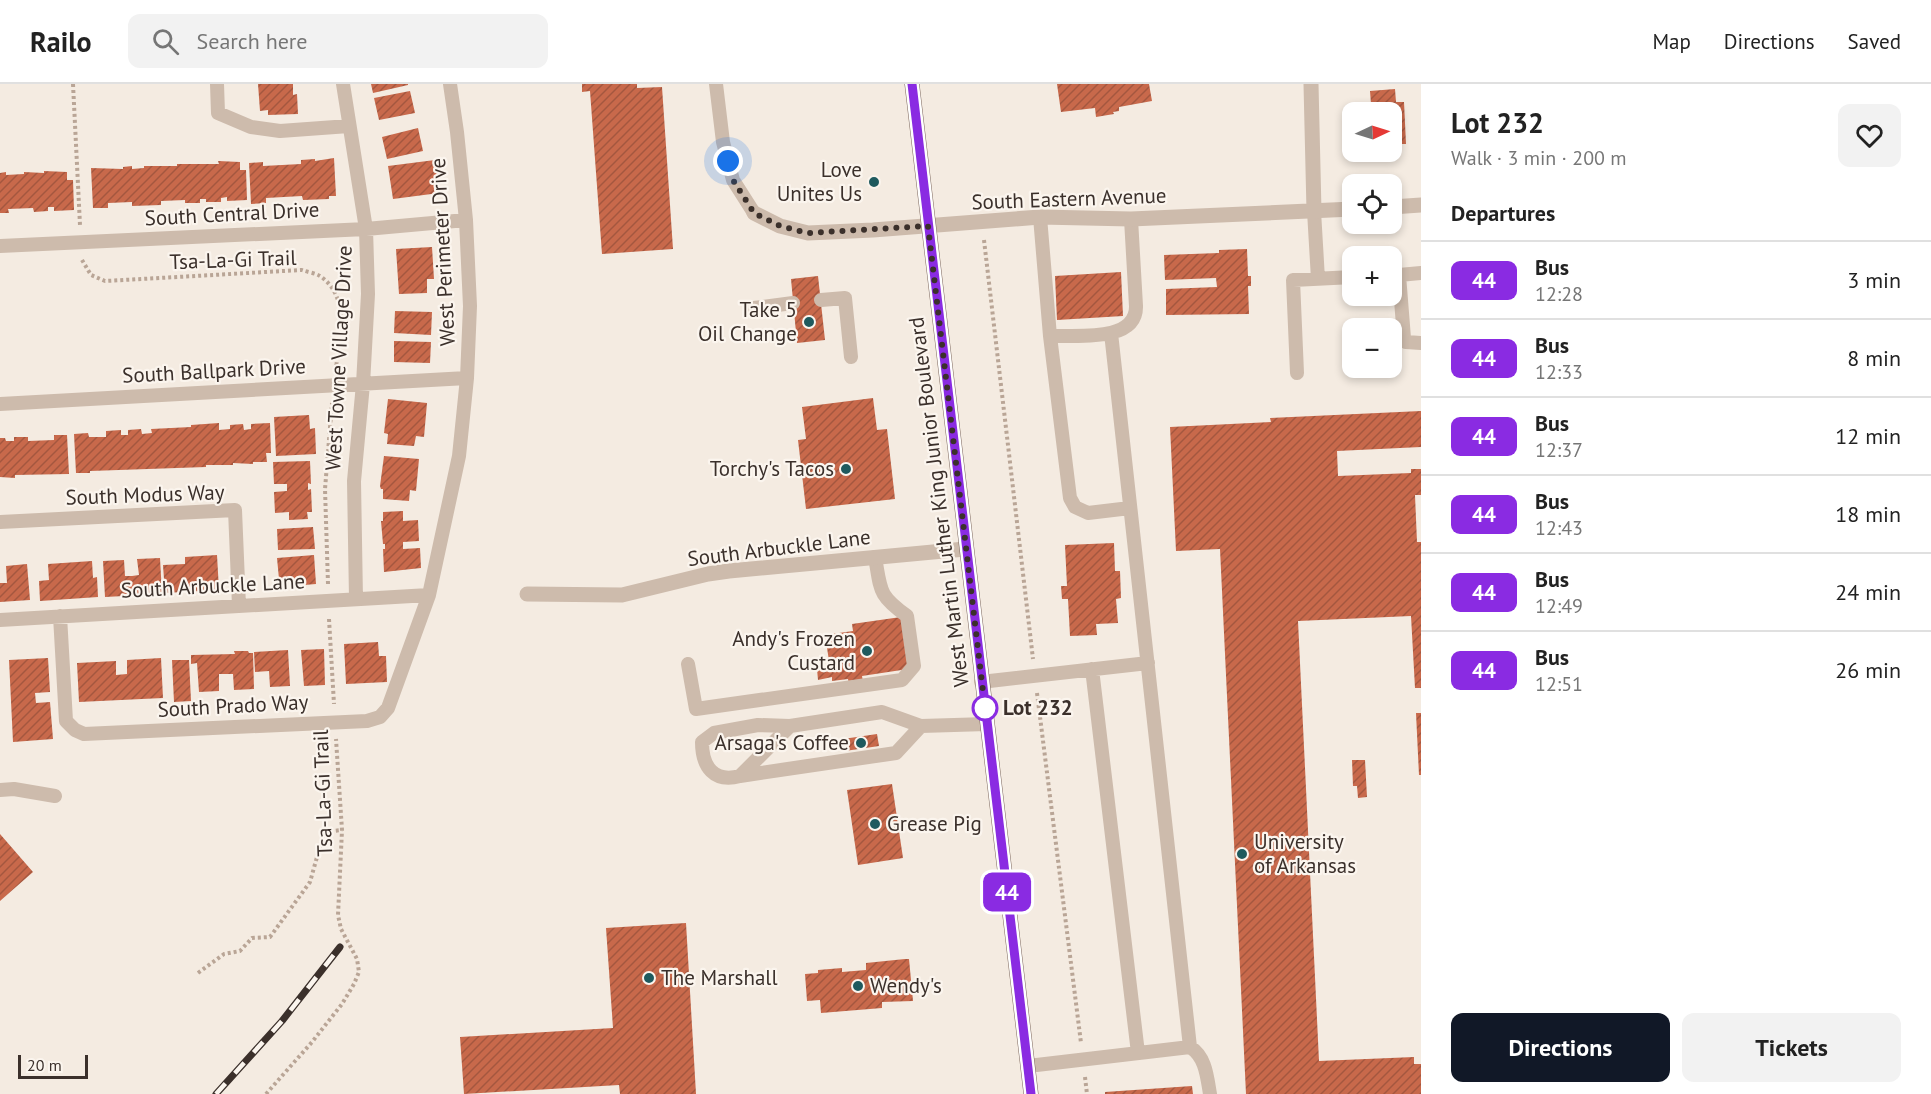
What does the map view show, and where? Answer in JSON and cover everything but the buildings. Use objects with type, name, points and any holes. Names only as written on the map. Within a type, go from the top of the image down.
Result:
[{"type":"main road","name":"West Martin Luther King Junior Boulevard","points":[[912,84],[1031,1094]]},
{"type":"street","points":[[1311,84],[1314,211]]},
{"type":"street","points":[[1402,206],[1421,205]]},
{"type":"street","name":"South Eastern Avenue","points":[[754,213],[780,226],[808,233],[1040,217],[1131,219],[1342,210]]},
{"type":"street","name":"South Arbuckle Lane","points":[[527,594],[622,595],[708,574],[965,549]]},
{"type":"lane","points":[[217,84],[218,112],[251,127],[280,131],[349,126]]},
{"type":"lane","name":"West Towne Village Drive","points":[[343,84],[366,229],[368,294],[354,481],[356,599]]},
{"type":"lane","name":"West Perimeter Drive","points":[[429,595],[459,456],[467,378],[470,306],[466,220],[450,84]]},
{"type":"lane","points":[[716,84],[723,142],[733,180],[754,213]]},
{"type":"lane","points":[[1314,211],[1318,279]]},
{"type":"lane","points":[[1040,217],[1050,336],[1070,498],[1075,507],[1088,513],[1130,508]]},
{"type":"lane","points":[[1050,336],[1111,333],[1122,330],[1130,324],[1136,314],[1131,219]]},
{"type":"lane","name":"South Central Drive","points":[[0,246],[366,229],[466,220]]},
{"type":"lane","points":[[1402,275],[1421,273]]},
{"type":"lane","points":[[1297,373],[1293,280],[1342,278]]},
{"type":"lane","points":[[821,300],[844,297],[851,357]]},
{"type":"lane","points":[[754,308],[793,303]]},
{"type":"lane","points":[[1400,306],[1406,342],[1421,343]]},
{"type":"lane","points":[[1111,333],[1190,1047],[1201,1057],[1206,1069],[1210,1094]]},
{"type":"lane","name":"South Ballpark Drive","points":[[0,404],[467,378]]},
{"type":"lane","name":"South Modus Way","points":[[0,522],[235,510],[239,606]]},
{"type":"lane","points":[[688,664],[696,709],[902,680],[914,666],[907,616],[891,604],[881,592],[875,557]]},
{"type":"lane","name":"South Arbuckle Lane","points":[[0,620],[429,595]]},
{"type":"lane","name":"South Prado Way","points":[[60,616],[66,721],[75,730],[84,734],[367,721],[380,717],[388,708],[429,595]]},
{"type":"lane","points":[[981,682],[1148,663]]},
{"type":"lane","points":[[1092,669],[1138,1053]]},
{"type":"lane","points":[[921,726],[896,753],[728,779],[712,773],[702,756],[702,742],[714,733],[758,725],[790,726],[882,712],[921,726],[987,724]]},
{"type":"lane","points":[[740,776],[790,726]]},
{"type":"lane","points":[[0,790],[14,789],[56,796]]},
{"type":"lane","points":[[1028,1066],[1190,1047]]},
{"type":"path","name":"Tsa-La-Gi Trail","points":[[73,84],[82,260],[91,275],[105,281],[302,270],[320,276],[336,294],[341,313],[325,489],[328,601],[342,830],[338,915],[341,929],[357,959],[359,972],[342,1004],[266,1094]]},
{"type":"path","points":[[198,973],[224,954],[240,951],[252,938],[270,937],[310,882],[324,832],[342,830]]},
{"type":"railway","points":[[216,1094],[282,1021],[340,947]]},
{"type":"bus line","name":"44","points":[[912,84],[1031,1094]]},
{"type":"place","name":"Love Unites Us","points":[[874,182]]},
{"type":"place","name":"Take 5 Oil Change","points":[[809,322]]},
{"type":"place","name":"Torchy's Tacos","points":[[846,469]]},
{"type":"place","name":"Andy's Frozen Custard","points":[[867,651]]},
{"type":"place","name":"Lot 232","points":[[985,708]]},
{"type":"place","name":"Arsaga's Coffee","points":[[861,743]]},
{"type":"place","name":"Grease Pig","points":[[875,824]]},
{"type":"place","name":"University of Arkansas","points":[[1242,854]]},
{"type":"place","name":"The Marshall","points":[[649,978]]},
{"type":"place","name":"Wendy's","points":[[858,986]]},
{"type":"route","points":[[728,161],[733,180],[754,213],[780,226],[808,233],[928,226],[985,708]]}]
